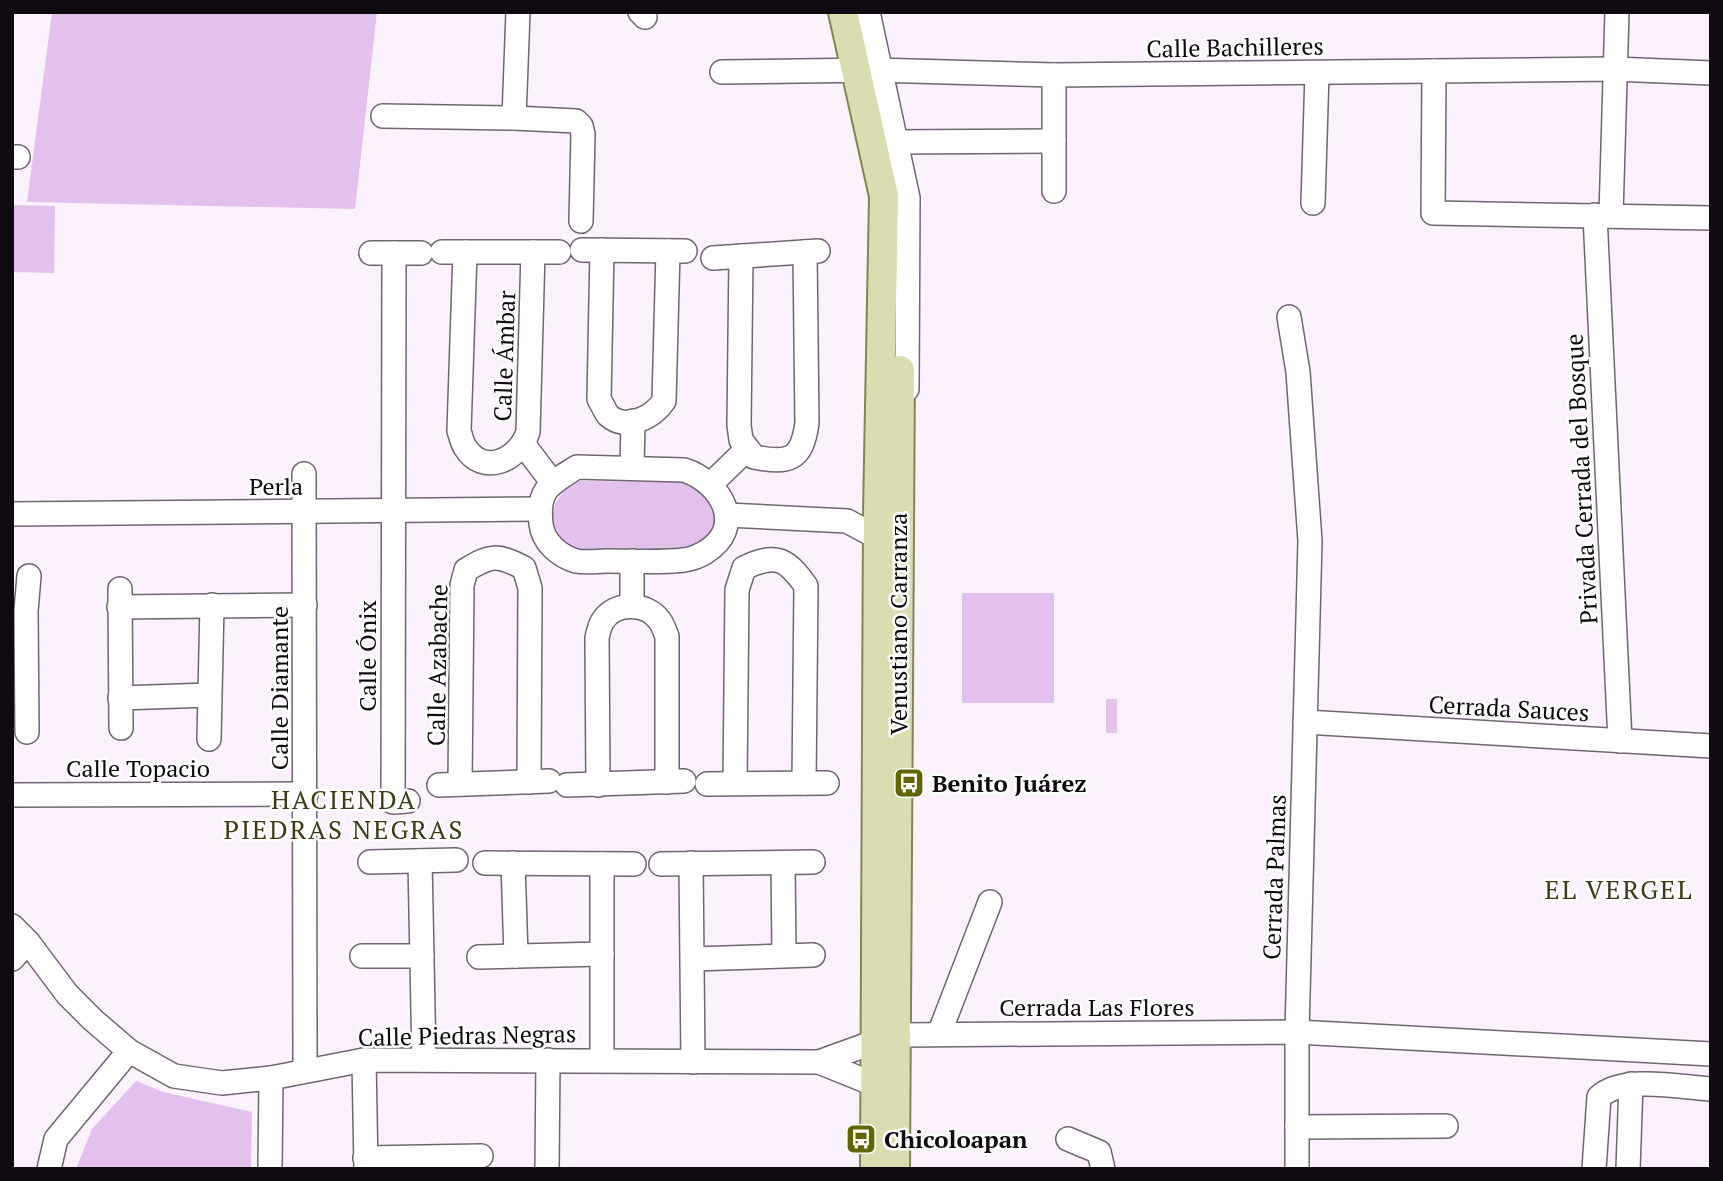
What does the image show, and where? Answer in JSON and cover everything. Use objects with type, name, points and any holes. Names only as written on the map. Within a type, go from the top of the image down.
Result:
[{"type":"main road","points":[[844,12],[894,142],[896,218]]},
{"type":"main road","points":[[863,12],[865,71],[884,196],[896,218]]},
{"type":"main road","name":"Venustiano Carranza","points":[[875,1169],[880,1085],[886,1039],[876,521],[896,218]]},
{"type":"main road","name":"Venustiano Carranza","points":[[880,1085],[895,1169]]},
{"type":"street","points":[[514,118],[518,12]]},
{"type":"street","points":[[831,12],[865,71]]},
{"type":"street","points":[[727,515],[876,521],[873,204],[865,71],[868,12]]},
{"type":"street","name":"Privada Cerrada del Bosque","points":[[1617,12],[1603,215],[1620,741]]},
{"type":"street","name":"Calle Bachilleres","points":[[722,72],[865,71],[1054,75],[1614,69],[1711,73]]},
{"type":"street","points":[[1434,71],[1433,213],[1711,218]]},
{"type":"street","points":[[1313,203],[1317,73]]},
{"type":"street","points":[[1054,75],[1054,191]]},
{"type":"street","points":[[383,116],[576,121],[581,127],[581,221]]},
{"type":"street","points":[[902,1169],[886,1039],[904,582],[909,225],[908,198],[894,142],[1054,141]]},
{"type":"street","points":[[592,250],[676,251],[664,401],[657,412],[648,418],[633,421],[620,421],[608,415],[599,399],[592,250]]},
{"type":"street","points":[[465,252],[559,252]]},
{"type":"street","name":"Calle Ónix","points":[[401,802],[383,253],[465,252]]},
{"type":"street","name":"Calle Ámbar","points":[[465,252],[459,431],[465,447],[474,458],[489,462],[505,461],[524,445],[528,432],[533,252]]},
{"type":"street","points":[[713,258],[741,256],[813,252],[807,423],[804,443],[796,454],[784,460],[771,461],[754,457],[741,440],[741,256]]},
{"type":"street","name":"Cerrada Palmas","points":[[1289,317],[1298,372],[1311,541],[1297,1032],[1297,1169]]},
{"type":"street","points":[[632,468],[633,421]]},
{"type":"street","points":[[524,445],[552,482]]},
{"type":"street","points":[[711,484],[747,449]]},
{"type":"street","points":[[577,467],[632,468],[684,470],[699,474],[711,484],[721,497],[727,515],[724,531],[712,547],[703,554],[685,559],[578,561],[560,554],[551,546],[542,530],[539,509],[543,492],[552,482],[577,467]]},
{"type":"street","name":"Calle Diamante","points":[[304,474],[305,1070]]},
{"type":"street","name":"Perla","points":[[12,514],[539,509]]},
{"type":"street","points":[[551,546],[524,568],[530,588],[548,783],[815,783],[806,586],[788,562],[770,558],[744,568]]},
{"type":"street","points":[[712,547],[744,568]]},
{"type":"street","name":"Calle Azabache","points":[[524,568],[508,560],[486,557],[466,570],[462,585],[450,784],[548,783]]},
{"type":"street","points":[[632,561],[632,606]]},
{"type":"street","points":[[735,783],[737,590],[744,568]]},
{"type":"street","points":[[27,732],[19,699],[19,610],[29,576]]},
{"type":"street","points":[[121,728],[120,598],[212,605],[305,605]]},
{"type":"street","points":[[209,739],[212,605]]},
{"type":"street","points":[[598,785],[597,638],[602,621],[612,611],[632,606],[648,611],[660,620],[667,636],[686,782]]},
{"type":"street","points":[[120,698],[209,695]]},
{"type":"street","name":"Cerrada Sauces","points":[[1305,722],[1711,746]]},
{"type":"street","name":"Calle Topacio","points":[[12,795],[306,794]]},
{"type":"street","points":[[370,862],[456,860]]},
{"type":"street","points":[[421,861],[425,1060]]},
{"type":"street","points":[[661,863],[813,862]]},
{"type":"street","points":[[485,863],[634,864]]},
{"type":"street","points":[[513,863],[516,956]]},
{"type":"street","points":[[691,863],[693,1062]]},
{"type":"street","points":[[783,863],[784,955]]},
{"type":"street","points":[[602,864],[602,1060]]},
{"type":"street","points":[[939,1034],[989,902]]},
{"type":"street","points":[[12,959],[20,934]]},
{"type":"street","name":"Calle Piedras Negras","points":[[20,934],[67,994],[129,1051],[174,1076],[222,1083],[271,1078],[364,1060],[819,1062],[886,1039]]},
{"type":"street","points":[[479,957],[603,954]]},
{"type":"street","points":[[693,959],[813,955]]},
{"type":"street","points":[[362,956],[422,956]]},
{"type":"street","name":"Cerrada Las Flores","points":[[886,1039],[939,1034],[1297,1032],[1711,1054]]},
{"type":"street","points":[[49,1169],[56,1139],[129,1051]]},
{"type":"street","points":[[364,1060],[365,1164],[453,1163],[481,1157]]},
{"type":"street","points":[[547,1169],[548,1060]]},
{"type":"street","name":"Calle Piedras Negras","points":[[819,1062],[880,1085]]},
{"type":"street","points":[[270,1169],[271,1078]]},
{"type":"street","points":[[1628,1169],[1631,1084]]},
{"type":"street","points":[[1594,1169],[1599,1097],[1608,1089],[1631,1084],[1711,1089]]},
{"type":"street","points":[[866,1169],[880,1085]]},
{"type":"street","points":[[1297,1127],[1446,1126]]},
{"type":"street","points":[[1068,1139],[1098,1152],[1103,1169]]},
{"type":"shaded area","points":[[52,12],[377,12],[355,209],[27,202]]},
{"type":"shaded area","points":[[12,205],[55,206],[54,273],[12,272]]},
{"type":"shaded area","points":[[580,481],[692,482],[719,513],[714,533],[686,555],[587,553],[568,548],[554,527],[552,515],[564,490]]},
{"type":"shaded area","points":[[962,593],[1054,593],[1054,703],[962,703]]},
{"type":"shaded area","points":[[1106,699],[1117,699],[1117,733],[1106,733]]},
{"type":"shaded area","points":[[136,1081],[163,1092],[252,1112],[251,1169],[76,1169],[92,1129]]},
{"type":"place","name":"Benito Juárez","points":[[909,783]]},
{"type":"place","name":"Chicoloapan","points":[[861,1139]]},
{"type":"district","name":"HACIENDA PIEDRAS NEGRAS","points":[[344,814]]},
{"type":"district","name":"EL VERGEL","points":[[1619,889]]}]
